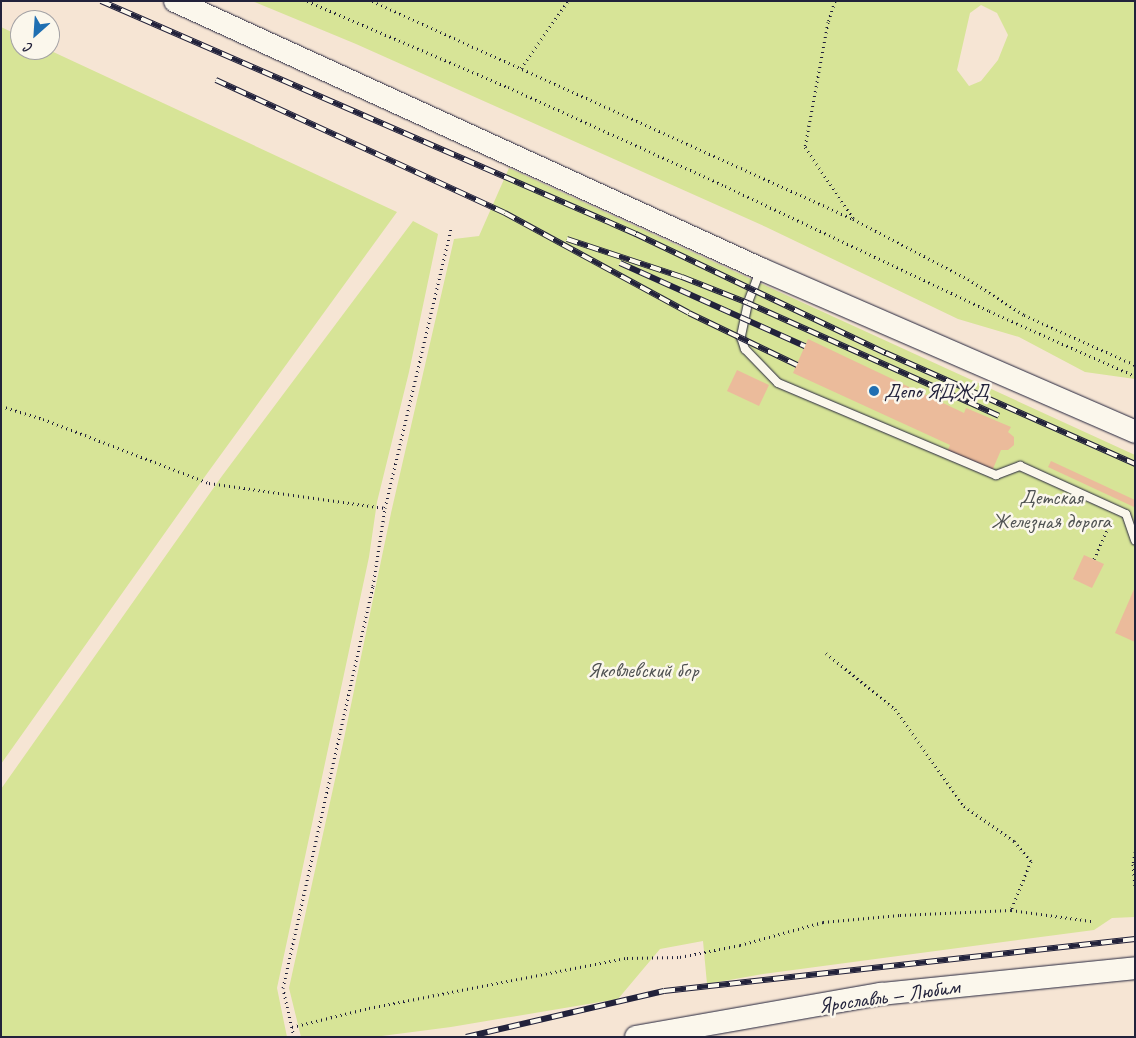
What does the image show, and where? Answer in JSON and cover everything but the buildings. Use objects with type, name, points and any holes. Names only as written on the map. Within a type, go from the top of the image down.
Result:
[{"type":"street","points":[[175,1],[761,269],[1131,430]]},
{"type":"street","name":"Ярославль — Любим","points":[[640,1036],[881,994],[1135,968]]},
{"type":"lane","points":[[761,269],[748,303],[741,337],[745,350],[778,383],[996,475],[1020,466],[1126,514],[1135,540]]},
{"type":"path","points":[[307,1],[508,87],[725,186],[989,311],[1135,376]]},
{"type":"path","points":[[372,1],[853,219],[968,279],[1024,315],[1135,365]]},
{"type":"path","points":[[521,68],[568,1]]},
{"type":"path","points":[[835,1],[826,31],[805,147],[853,219]]},
{"type":"path","points":[[294,1037],[283,988],[373,586],[384,508],[450,228]]},
{"type":"path","points":[[1,406],[44,419],[209,483],[384,508]]},
{"type":"path","points":[[1094,559],[1116,509]]},
{"type":"path","points":[[826,653],[895,710],[964,806],[1014,841],[1031,861],[1011,910]]},
{"type":"path","points":[[1135,852],[1133,864],[1135,887]]},
{"type":"path","points":[[292,1027],[378,1006],[618,960],[680,957],[740,944],[823,922],[900,915],[1011,910],[1091,921]]},
{"type":"green space","points":[[252,1],[1135,1],[1135,379],[1085,372],[1019,337],[958,319],[766,227],[356,44]],"holes":[[[981,5],[997,13],[1008,35],[998,60],[981,81],[969,86],[957,70],[970,13]]]},
{"type":"green space","points":[[1,27],[10,31],[10,60],[60,60],[60,55],[397,212],[206,475],[1,764]]},
{"type":"green space","name":"Яковлевский бор","points":[[509,168],[1135,455],[1135,917],[1112,918],[1094,930],[763,974],[707,984],[703,941],[660,949],[618,999],[451,1027],[374,1037],[301,1037],[289,988],[391,513],[454,239],[479,236]]},
{"type":"green space","points":[[413,221],[438,234],[409,372],[377,502],[369,557],[277,988],[287,1037],[1,1037],[1,789],[222,476]]},
{"type":"railway","points":[[101,1],[636,234],[886,353],[1135,464]]},
{"type":"railway","points":[[216,80],[505,213],[689,313],[797,365]]},
{"type":"railway","points":[[567,239],[682,277],[748,303],[999,416]]},
{"type":"railway","points":[[620,263],[805,346]]},
{"type":"railway","points":[[466,1037],[664,991],[1135,939]]},
{"type":"place","name":"Депо ЯДЖД","points":[[874,391]]},
{"type":"park label","name":"Детская Железная дорога","points":[[1051,509]]}]
